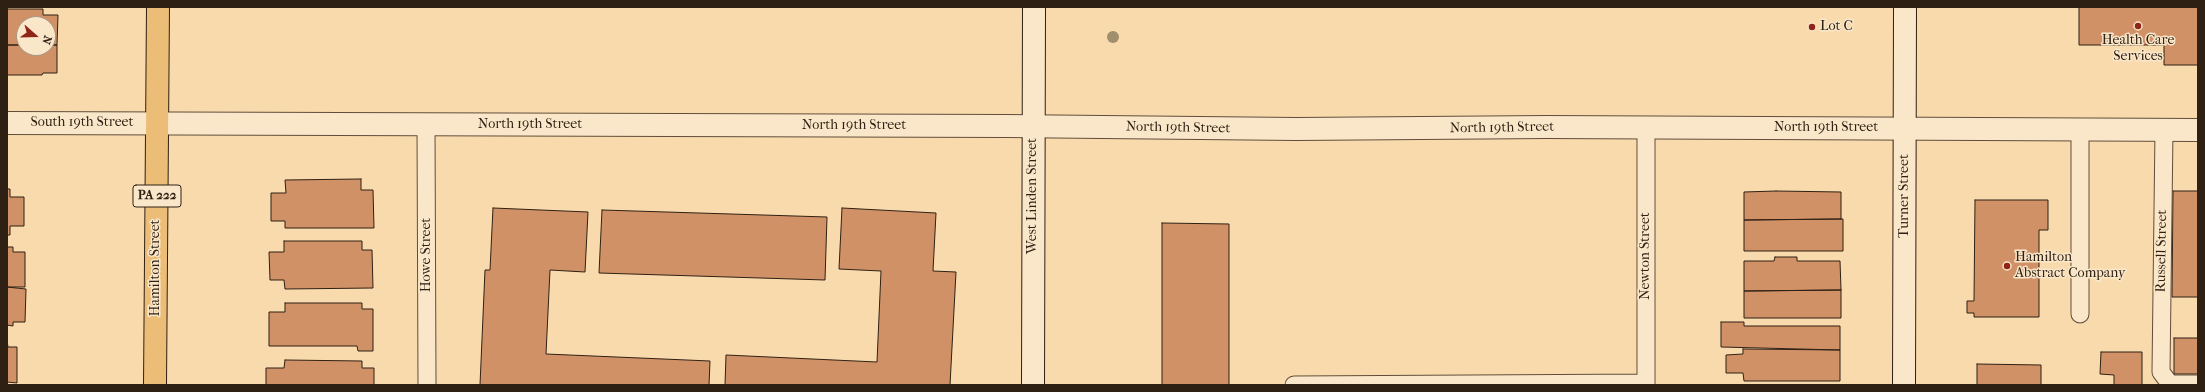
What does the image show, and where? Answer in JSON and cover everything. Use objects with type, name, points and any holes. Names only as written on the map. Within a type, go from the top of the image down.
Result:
[{"type":"main road","name":"Hamilton Street","points":[[155,385],[158,7]]},
{"type":"street","name":"West Linden Street","points":[[1033,385],[1034,7]]},
{"type":"street","name":"Turner Street","points":[[1904,385],[1905,7]]},
{"type":"street","name":"South 19th Street","points":[[7,123],[157,122]]},
{"type":"street","name":"North 19th Street","points":[[157,122],[1034,126],[1296,129],[1646,127],[2198,130]]},
{"type":"lane","name":"Howe Street","points":[[426,124],[427,385]]},
{"type":"lane","name":"Newton Street","points":[[1646,127],[1646,384]]},
{"type":"lane","points":[[2080,129],[2080,314]]},
{"type":"lane","name":"Russell Street","points":[[2164,130],[2161,372],[2170,384],[2198,384]]},
{"type":"lane","points":[[1294,384],[1646,384]]},
{"type":"building","name":"Health Care Services","points":[[2079,7],[2198,7],[2198,65],[2164,65],[2164,45],[2079,45]]},
{"type":"building","points":[[7,9],[43,9],[43,15],[58,15],[57,45],[56,16],[16,16],[16,45],[7,45]]},
{"type":"building","points":[[7,45],[16,45],[16,56],[56,56],[57,45],[57,73],[43,73],[42,75],[7,75]]},
{"type":"building","points":[[361,179],[361,190],[373,190],[374,228],[285,228],[285,221],[271,221],[271,193],[286,193],[285,180]]},
{"type":"building","points":[[7,189],[10,189],[10,197],[24,197],[24,226],[10,226],[10,235],[7,235]]},
{"type":"building","points":[[2173,191],[2198,191],[2198,297],[2172,297]]},
{"type":"building","points":[[1744,192],[1841,192],[1841,219],[1744,220]]},
{"type":"building","name":"Hamilton Abstract Company","points":[[1975,200],[2048,200],[2048,230],[2039,230],[2039,317],[1974,317],[1974,313],[1967,313],[1967,301],[1974,301]]},
{"type":"building","points":[[493,208],[588,212],[585,272],[550,270],[546,354],[710,361],[709,385],[480,385],[485,270],[490,270]]},
{"type":"building","points":[[842,208],[936,213],[933,271],[956,272],[950,385],[725,385],[726,355],[877,362],[881,271],[839,269]]},
{"type":"building","points":[[602,210],[827,217],[825,280],[599,273]]},
{"type":"building","points":[[1843,219],[1843,251],[1744,251],[1744,220]]},
{"type":"building","points":[[1162,223],[1229,224],[1229,385],[1162,385]]},
{"type":"building","points":[[284,241],[362,241],[362,250],[372,250],[373,288],[285,289],[284,280],[270,280],[269,252],[284,252]]},
{"type":"building","points":[[7,247],[13,247],[13,252],[25,252],[25,287],[7,287]]},
{"type":"building","points":[[1775,257],[1797,257],[1797,261],[1840,261],[1841,290],[1744,291],[1744,261],[1774,261]]},
{"type":"building","points":[[7,287],[26,289],[25,322],[13,322],[13,326],[7,325]]},
{"type":"building","points":[[1841,290],[1841,318],[1744,318],[1744,291]]},
{"type":"building","points":[[285,303],[362,303],[362,309],[373,309],[373,351],[358,351],[357,346],[269,346],[269,312],[285,312]]},
{"type":"building","points":[[1721,322],[1744,322],[1744,326],[1840,326],[1840,350],[1721,347]]},
{"type":"building","points":[[2174,338],[2198,338],[2198,374],[2174,374]]},
{"type":"building","points":[[7,340],[8,347],[17,347],[17,383],[7,382]]},
{"type":"building","points":[[1743,349],[1840,350],[1840,381],[1744,381],[1743,373],[1726,373],[1726,355],[1743,354]]},
{"type":"building","points":[[2101,352],[2142,352],[2142,385],[2114,385],[2114,375],[2100,374]]},
{"type":"building","points":[[285,360],[362,361],[362,368],[374,368],[374,385],[266,385],[266,368],[284,368]]},
{"type":"building","points":[[1977,364],[2041,365],[2041,385],[1977,385]]},
{"type":"place","name":"Health Care Services","points":[[2138,26]]},
{"type":"place","name":"Lot C","points":[[1812,27]]},
{"type":"place","name":"Hamilton Abstract Company","points":[[2007,266]]}]
